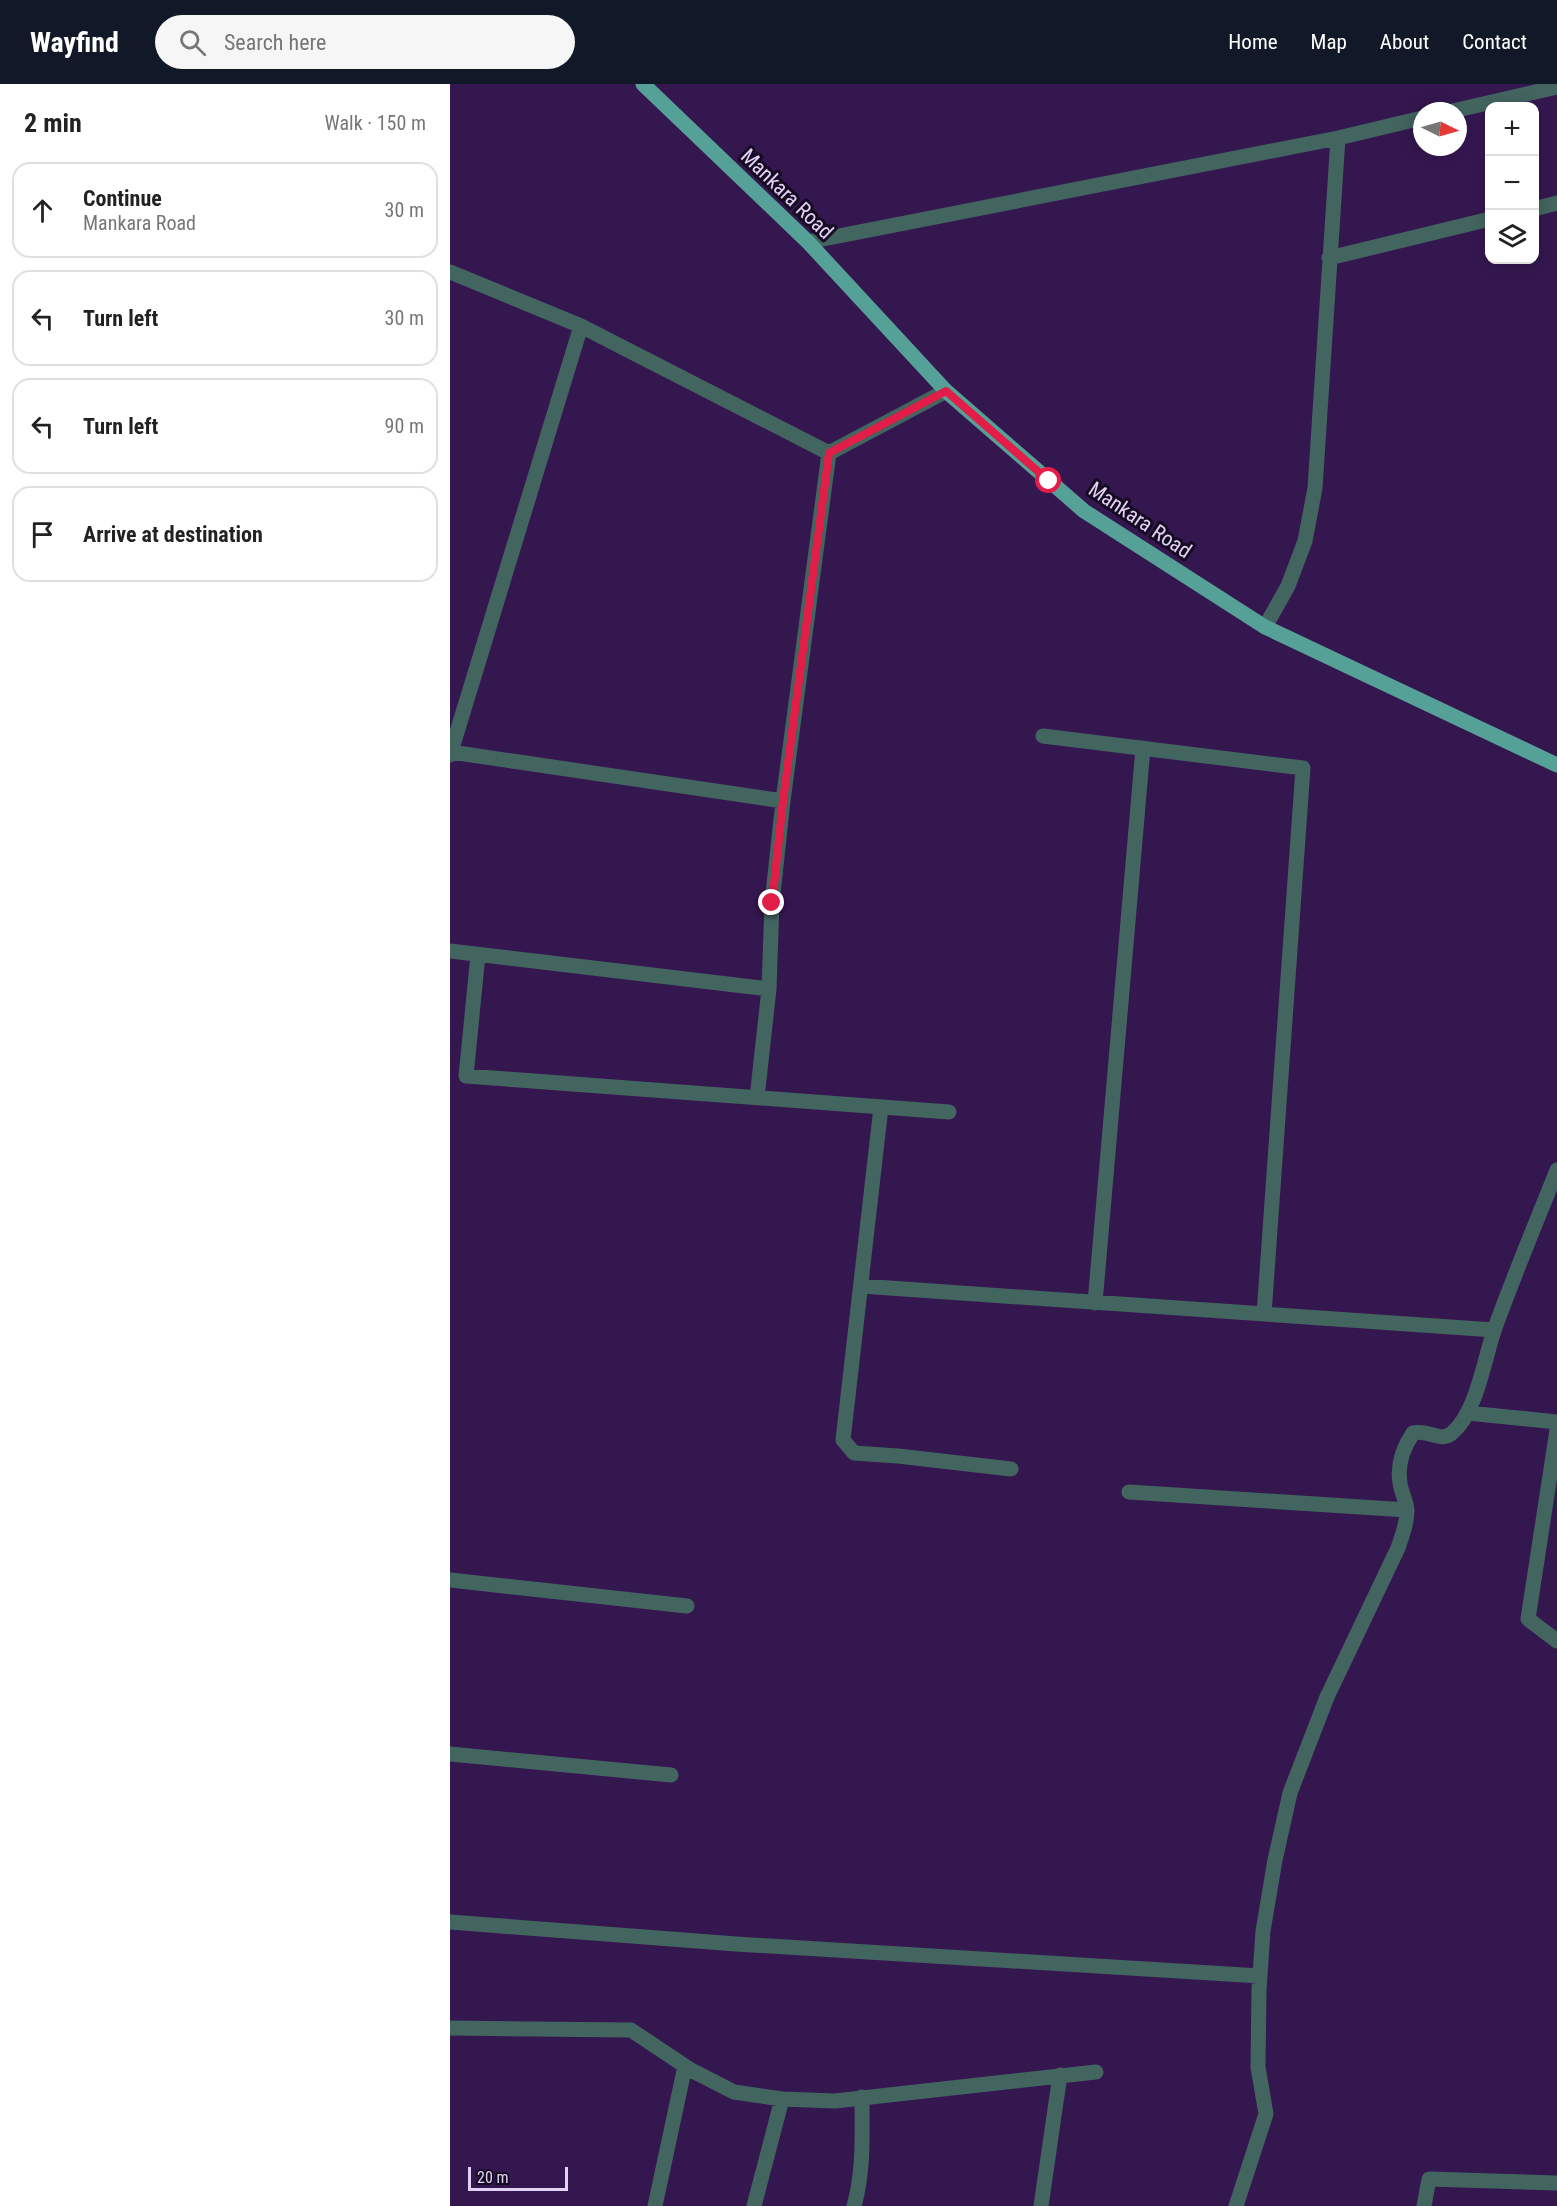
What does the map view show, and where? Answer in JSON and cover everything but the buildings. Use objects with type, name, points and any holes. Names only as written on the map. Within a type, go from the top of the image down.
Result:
[{"type":"main road","name":"Mankara Road","points":[[643,84],[808,242],[946,391],[1084,511],[1265,627],[1557,765]]},
{"type":"street","points":[[1467,108],[1557,87]]},
{"type":"street","points":[[808,242],[1338,138],[1413,120]]},
{"type":"street","points":[[1265,627],[1288,586],[1305,542],[1315,488],[1338,138]]},
{"type":"street","points":[[1539,207],[1557,203]]},
{"type":"street","points":[[1329,258],[1485,220]]},
{"type":"street","points":[[450,272],[580,326],[829,453]]},
{"type":"street","points":[[580,326],[450,754],[783,801]]},
{"type":"street","points":[[829,453],[946,391]]},
{"type":"street","points":[[757,1098],[769,989],[772,903],[783,801],[829,453]]},
{"type":"street","points":[[1042,736],[1303,768],[1264,1314]]},
{"type":"street","points":[[1095,1302],[1143,748]]},
{"type":"street","points":[[450,951],[769,989]]},
{"type":"street","points":[[478,954],[466,1076],[949,1112]]},
{"type":"street","points":[[881,1107],[843,1440],[854,1453],[1011,1469]]},
{"type":"street","points":[[1236,2206],[1266,2114],[1258,2067],[1263,1931],[1275,1860],[1290,1793],[1327,1697],[1398,1548],[1405,1528],[1407,1510],[1399,1481],[1399,1462],[1413,1433],[1421,1431],[1439,1437],[1446,1436],[1451,1434],[1468,1413],[1494,1330],[1552,1196],[1557,1170]]},
{"type":"street","points":[[861,1286],[1494,1330]]},
{"type":"street","points":[[1468,1413],[1557,1422]]},
{"type":"street","points":[[1557,1430],[1528,1619],[1557,1641]]},
{"type":"street","points":[[1130,1492],[1407,1510]]},
{"type":"street","points":[[450,1580],[687,1606]]},
{"type":"street","points":[[450,1754],[671,1775]]},
{"type":"street","points":[[450,1922],[736,1944],[1260,1976]]},
{"type":"street","points":[[450,2028],[631,2030],[685,2066],[734,2092],[782,2099],[835,2101],[1096,2072]]},
{"type":"street","points":[[655,2206],[685,2066]]},
{"type":"street","points":[[1041,2206],[1059,2075]]},
{"type":"street","points":[[854,2206],[858,2192],[862,2151],[862,2097]]},
{"type":"street","points":[[754,2206],[782,2099]]},
{"type":"street","points":[[1424,2206],[1428,2179],[1557,2182]]},
{"type":"route","points":[[772,903],[783,801],[829,453],[946,391],[1049,481]]}]
